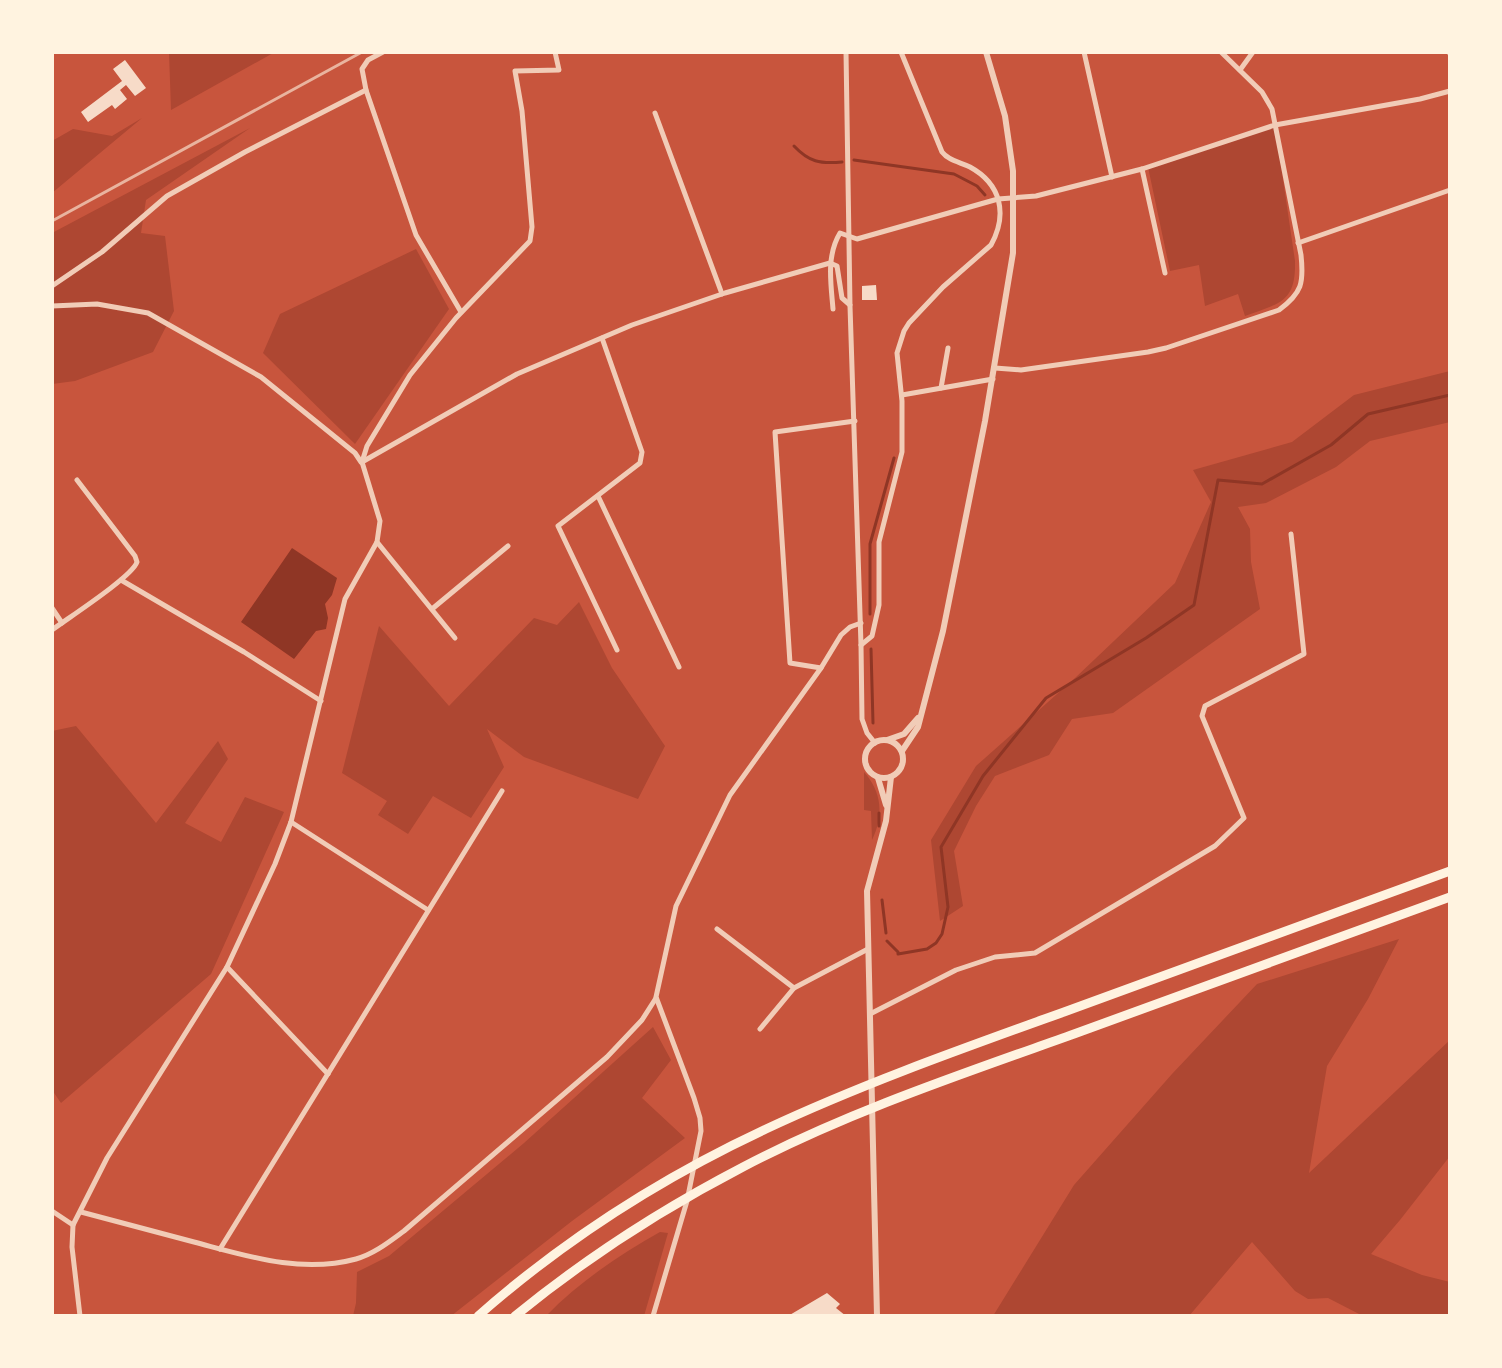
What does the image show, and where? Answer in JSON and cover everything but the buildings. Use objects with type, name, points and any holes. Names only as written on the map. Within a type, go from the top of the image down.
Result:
[{"type":"highway","points":[[478,1316],[551,1257],[600,1223],[656,1188],[765,1129],[902,1071],[1450,871]]},
{"type":"highway","points":[[515,1316],[577,1268],[656,1216],[744,1166],[793,1143],[908,1094],[1450,897]]},
{"type":"street","points":[[383,52],[368,60],[362,69],[366,90],[416,235],[461,312]]},
{"type":"street","points":[[362,462],[367,446],[410,375],[461,312],[530,241],[532,227],[522,111],[515,71],[559,70],[555,52]]},
{"type":"street","points":[[846,52],[862,719],[875,743]]},
{"type":"street","points":[[861,645],[872,636],[879,605],[879,542],[902,452],[902,395],[897,353],[909,323],[943,287],[991,245],[999,227],[1002,199],[980,174],[942,152],[901,52]]},
{"type":"street","points":[[902,751],[914,734],[943,631],[993,379],[1013,253],[1013,171],[1005,116],[986,52]]},
{"type":"street","points":[[1084,52],[1112,177]]},
{"type":"street","points":[[995,368],[1021,370],[1157,350],[1279,310],[1292,300],[1303,274],[1272,109],[1262,92],[1221,52]]},
{"type":"street","points":[[1240,70],[1253,52]]},
{"type":"street","points":[[52,286],[102,252],[167,196],[366,90]]},
{"type":"street","points":[[833,309],[830,263],[837,236],[843,233],[857,239],[1002,199],[1027,198],[1142,169],[1275,125],[1450,91]]},
{"type":"street","points":[[655,113],[722,294]]},
{"type":"street","points":[[1142,169],[1165,273]]},
{"type":"street","points":[[1298,243],[1450,190]]},
{"type":"street","points":[[362,462],[517,374],[632,325],[722,294],[830,263],[837,266],[842,298],[850,306]]},
{"type":"street","points":[[52,306],[97,304],[148,313],[261,377],[355,453],[362,462],[380,521],[377,542],[345,599],[291,822],[275,864],[227,967],[107,1158],[73,1225],[72,1247],[80,1316]]},
{"type":"street","points":[[602,338],[642,452],[640,463],[558,526],[617,650]]},
{"type":"street","points":[[941,388],[948,348]]},
{"type":"street","points":[[902,395],[993,379]]},
{"type":"street","points":[[821,668],[790,663],[775,432],[855,421]]},
{"type":"street","points":[[52,630],[121,580],[135,568],[137,562],[77,480]]},
{"type":"street","points":[[598,496],[679,667]]},
{"type":"street","points":[[870,1014],[956,970],[995,957],[1035,953],[1215,846],[1244,818],[1202,716],[1205,706],[1304,654],[1291,534]]},
{"type":"street","points":[[377,542],[455,638]]},
{"type":"street","points":[[432,609],[508,546]]},
{"type":"street","points":[[121,580],[321,701]]},
{"type":"street","points":[[52,608],[62,623]]},
{"type":"street","points":[[81,1212],[261,1260],[283,1263],[324,1265],[359,1258],[380,1249],[404,1231],[607,1057],[642,1020],[656,997],[676,906],[730,795],[841,635],[861,623]]},
{"type":"street","points":[[887,808],[878,778],[868,770],[867,752],[875,743],[904,734],[918,718]]},
{"type":"street","points":[[878,778],[891,777],[903,764],[902,751],[887,740]]},
{"type":"street","points":[[877,1316],[867,891],[884,833],[891,777]]},
{"type":"street","points":[[220,1249],[502,791]]},
{"type":"street","points":[[291,822],[429,911]]},
{"type":"street","points":[[717,929],[794,988]]},
{"type":"street","points":[[760,1029],[794,988],[868,949]]},
{"type":"street","points":[[227,967],[328,1074]]},
{"type":"street","points":[[653,1316],[687,1201],[700,1143],[700,1118],[694,1098],[656,997]]},
{"type":"street","points":[[52,1211],[73,1225]]},
{"type":"shaded area","points":[[169,52],[275,52],[171,110]]},
{"type":"shaded area","points":[[142,118],[52,193],[52,141],[73,129],[112,136]]},
{"type":"shaded area","points":[[1275,125],[1295,261],[1293,285],[1284,299],[1245,316],[1238,294],[1205,306],[1199,265],[1170,271],[1148,167]]},
{"type":"shaded area","points":[[250,128],[146,200],[141,233],[165,236],[174,311],[153,352],[75,381],[52,384],[52,233]]},
{"type":"shaded area","points":[[416,249],[449,309],[355,444],[263,353],[280,314]]},
{"type":"shaded area","points":[[1450,371],[1450,422],[1370,441],[1336,467],[1266,503],[1238,507],[1250,529],[1251,562],[1260,609],[1113,713],[1072,719],[1049,755],[995,776],[954,851],[963,906],[940,921],[931,840],[976,766],[1175,583],[1211,502],[1193,470],[1292,442],[1354,395]]},
{"type":"shaded area","points":[[292,548],[337,578],[332,595],[325,604],[328,618],[326,629],[316,631],[294,659],[241,622]]},
{"type":"shaded area","points":[[579,602],[612,668],[665,746],[638,799],[524,757],[487,729],[504,767],[471,818],[433,796],[408,834],[378,815],[387,801],[342,773],[379,626],[449,706],[534,618],[557,625]]},
{"type":"shaded area","points":[[76,726],[156,823],[218,741],[228,759],[185,823],[221,842],[245,797],[284,812],[211,974],[61,1103],[52,1090],[52,731]]},
{"type":"shaded area","points":[[864,772],[875,788],[879,804],[878,822],[872,840],[871,811],[864,810]]},
{"type":"shaded area","points":[[1399,939],[1368,999],[1327,1066],[1309,1173],[1450,1040],[1450,1156],[1371,1254],[1422,1275],[1450,1282],[1450,1316],[1363,1316],[1328,1298],[1308,1299],[1295,1291],[1252,1242],[1189,1316],[993,1316],[1074,1185],[1257,984]]},
{"type":"shaded area","points":[[653,1027],[671,1060],[642,1098],[685,1138],[451,1316],[353,1316],[357,1272],[389,1256],[524,1143]]},
{"type":"shaded area","points":[[660,1232],[668,1233],[644,1316],[546,1316],[600,1270]]},
{"type":"waterway","points":[[794,146],[815,161],[842,162]]},
{"type":"waterway","points":[[854,160],[954,174],[977,186],[985,195]]},
{"type":"waterway","points":[[887,941],[898,954],[927,949],[942,934],[948,907],[941,847],[983,776],[1046,698],[1146,638],[1194,605],[1218,480],[1262,484],[1331,445],[1368,414],[1450,395]]},
{"type":"waterway","points":[[870,614],[870,544],[894,458]]},
{"type":"waterway","points":[[871,649],[873,723]]},
{"type":"waterway","points":[[879,813],[879,826]]},
{"type":"waterway","points":[[882,900],[886,933]]},
{"type":"railway","points":[[52,221],[362,52]]}]
